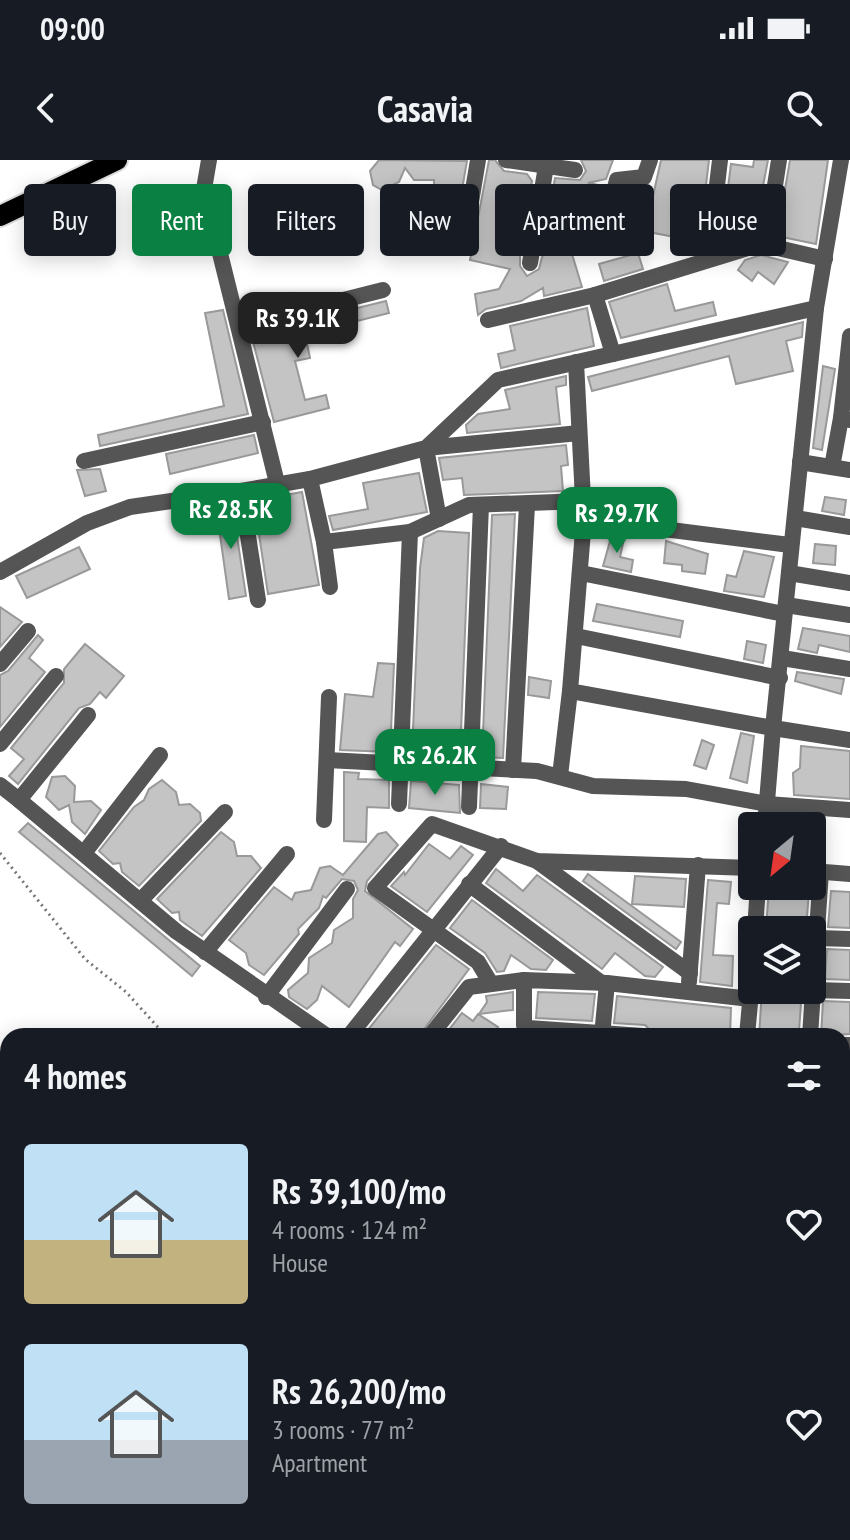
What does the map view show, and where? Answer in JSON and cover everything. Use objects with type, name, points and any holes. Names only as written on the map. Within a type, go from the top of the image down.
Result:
[{"type":"main road","points":[[0,216],[117,160]]},
{"type":"street","points":[[209,160],[204,189],[277,483]]},
{"type":"street","points":[[474,184],[478,160]]},
{"type":"street","points":[[506,160],[575,170]]},
{"type":"street","points":[[616,184],[617,180],[644,177],[650,160]]},
{"type":"street","points":[[717,184],[720,160]]},
{"type":"street","points":[[775,184],[779,160]]},
{"type":"street","points":[[766,812],[790,545],[816,308],[841,160]]},
{"type":"street","points":[[530,263],[546,166]]},
{"type":"street","points":[[786,250],[825,259]]},
{"type":"street","points":[[488,320],[595,295],[722,256]]},
{"type":"street","points":[[240,326],[383,290]]},
{"type":"street","points":[[595,295],[613,354]]},
{"type":"street","points":[[426,448],[498,380],[816,308]]},
{"type":"street","points":[[832,467],[845,419],[850,336]]},
{"type":"street","points":[[560,776],[576,636],[584,519],[576,362]]},
{"type":"street","points":[[84,461],[263,422]]},
{"type":"street","points":[[0,572],[87,523],[130,507],[310,479],[426,448],[579,433]]},
{"type":"street","points":[[426,448],[439,519]]},
{"type":"street","points":[[800,462],[850,470]]},
{"type":"street","points":[[310,479],[330,587]]},
{"type":"street","points":[[241,491],[258,600]]},
{"type":"street","points":[[324,542],[410,532],[469,505],[583,501]]},
{"type":"street","points":[[469,807],[481,505]]},
{"type":"street","points":[[513,770],[527,505]]},
{"type":"street","points":[[795,518],[850,527]]},
{"type":"street","points":[[584,519],[790,545]]},
{"type":"street","points":[[399,804],[410,532]]},
{"type":"street","points":[[581,573],[785,609],[850,615]]},
{"type":"street","points":[[789,573],[850,583]]},
{"type":"street","points":[[0,664],[28,631]]},
{"type":"street","points":[[576,636],[780,678]]},
{"type":"street","points":[[782,658],[850,669]]},
{"type":"street","points":[[0,744],[56,676]]},
{"type":"street","points":[[570,691],[850,740]]},
{"type":"street","points":[[324,820],[329,697]]},
{"type":"street","points":[[19,800],[88,715]]},
{"type":"street","points":[[84,853],[160,755]]},
{"type":"street","points":[[327,760],[472,766],[560,776],[593,786],[686,789],[767,804],[850,810]]},
{"type":"street","points":[[0,785],[205,952],[314,1028]]},
{"type":"street","points":[[140,901],[225,812]]},
{"type":"street","points":[[490,982],[478,962],[379,893],[377,882],[432,824],[537,861],[690,973]]},
{"type":"street","points":[[355,1028],[501,846]]},
{"type":"street","points":[[205,952],[287,854]]},
{"type":"street","points":[[537,861],[738,867]]},
{"type":"street","points":[[688,992],[698,865]]},
{"type":"street","points":[[826,872],[850,874]]},
{"type":"street","points":[[469,884],[604,982]]},
{"type":"street","points":[[266,997],[347,889]]},
{"type":"street","points":[[826,938],[850,939]]},
{"type":"street","points":[[524,980],[523,1021],[528,1028]]},
{"type":"street","points":[[436,1028],[469,987],[490,982],[604,982],[738,998]]},
{"type":"street","points":[[602,1028],[604,982]]},
{"type":"street","points":[[826,990],[850,991]]},
{"type":"street","points":[[748,1028],[750,1004]]},
{"type":"street","points":[[811,1028],[812,1004]]},
{"type":"path","points":[[0,853],[85,959],[126,992],[159,1028]]},
{"type":"building","points":[[379,160],[467,161],[463,184],[414,180],[405,168],[399,182],[380,184],[380,189],[373,185],[370,171]]},
{"type":"building","points":[[489,160],[495,160],[504,171],[527,174],[531,184],[495,184],[495,256],[520,256],[520,266],[527,276],[539,269],[543,256],[573,256],[582,287],[544,296],[543,288],[521,301],[486,309],[478,315],[475,294],[499,289],[510,269],[470,260],[471,256],[479,256],[479,213]]},
{"type":"building","points":[[581,160],[613,160],[606,179],[588,183],[593,184],[554,184],[555,178],[580,180],[586,171]]},
{"type":"building","points":[[661,160],[709,160],[706,184],[670,184],[670,236],[654,233],[654,192]]},
{"type":"building","points":[[754,160],[768,160],[763,184],[728,184],[731,164],[753,167]]},
{"type":"building","points":[[790,160],[828,160],[816,244],[786,238],[786,184]]},
{"type":"building","points":[[639,256],[643,269],[604,281],[599,264]]},
{"type":"building","points":[[765,256],[788,262],[774,284],[758,272],[752,281],[738,270],[745,260]]},
{"type":"building","points":[[667,284],[675,311],[713,302],[716,315],[621,338],[609,302]]},
{"type":"building","points":[[295,293],[297,300],[246,313],[244,305]]},
{"type":"building","points":[[386,301],[389,313],[305,334],[310,358],[295,361],[305,400],[326,395],[329,408],[274,422],[251,334]]},
{"type":"building","points":[[587,308],[594,346],[501,368],[498,354],[515,350],[510,326]]},
{"type":"building","points":[[223,310],[248,414],[100,446],[98,435],[224,406],[205,313]]},
{"type":"building","points":[[803,322],[802,337],[786,341],[793,371],[736,384],[729,356],[592,391],[588,377]]},
{"type":"building","points":[[823,366],[835,369],[822,450],[813,448]]},
{"type":"building","points":[[566,376],[566,385],[556,387],[560,424],[467,433],[466,425],[478,414],[510,409],[505,390]]},
{"type":"building","points":[[254,435],[258,453],[170,474],[166,454]]},
{"type":"building","points":[[566,445],[568,465],[561,466],[563,491],[464,495],[462,478],[443,480],[439,458]]},
{"type":"building","points":[[100,469],[106,491],[85,496],[77,470]]},
{"type":"building","points":[[419,473],[427,512],[333,530],[329,516],[368,509],[363,483]]},
{"type":"building","points":[[302,492],[319,585],[268,594],[254,501]]},
{"type":"building","points":[[825,497],[846,500],[844,515],[822,511]]},
{"type":"building","points":[[232,503],[246,596],[229,599],[216,506]]},
{"type":"building","points":[[515,514],[503,758],[482,757],[492,515]]},
{"type":"building","points":[[438,531],[469,533],[460,756],[412,753],[420,568],[424,538]]},
{"type":"building","points":[[612,534],[625,535],[620,557],[633,560],[631,572],[603,566]]},
{"type":"building","points":[[666,541],[708,554],[705,574],[682,571],[682,565],[664,563]]},
{"type":"building","points":[[815,544],[836,546],[835,565],[813,563]]},
{"type":"building","points":[[79,547],[90,569],[27,598],[16,576]]},
{"type":"building","points":[[744,551],[774,557],[764,597],[724,591],[727,575],[736,577]]},
{"type":"building","points":[[597,604],[683,621],[680,637],[593,621]]},
{"type":"building","points":[[0,607],[22,622],[0,647]]},
{"type":"building","points":[[803,628],[850,636],[850,652],[819,645],[817,653],[798,649]]},
{"type":"building","points":[[38,635],[43,640],[29,658],[45,672],[0,727],[0,675],[8,671]]},
{"type":"building","points":[[747,641],[766,645],[763,663],[744,659]]},
{"type":"building","points":[[85,644],[124,676],[106,698],[100,692],[90,704],[79,708],[18,784],[9,776],[24,759],[11,748],[64,683],[64,669]]},
{"type":"building","points":[[378,663],[394,664],[390,752],[340,750],[345,694],[373,697]]},
{"type":"building","points":[[797,672],[844,679],[841,694],[795,681]]},
{"type":"building","points":[[529,677],[551,681],[549,698],[528,695]]},
{"type":"building","points":[[741,733],[754,736],[747,783],[730,778]]},
{"type":"building","points":[[702,740],[714,745],[706,769],[694,765]]},
{"type":"building","points":[[801,746],[850,751],[850,799],[794,795],[793,773],[800,768]]},
{"type":"building","points":[[344,772],[359,773],[358,779],[389,780],[389,808],[367,807],[366,842],[344,841]]},
{"type":"building","points":[[65,776],[75,786],[74,802],[91,801],[101,810],[85,834],[72,822],[69,805],[59,810],[46,797],[52,777]]},
{"type":"building","points":[[162,780],[176,792],[179,805],[190,804],[200,813],[201,821],[139,886],[122,872],[120,863],[113,864],[99,851],[134,807],[144,800],[149,789]]},
{"type":"building","points":[[411,781],[459,785],[460,813],[409,808]]},
{"type":"building","points":[[481,784],[508,787],[506,809],[480,808]]},
{"type":"building","points":[[28,823],[200,966],[192,976],[19,832]]},
{"type":"building","points":[[221,832],[234,842],[237,856],[251,856],[261,868],[202,936],[180,920],[179,912],[172,913],[157,899]]},
{"type":"building","points":[[386,832],[398,845],[367,881],[365,891],[413,929],[400,946],[395,942],[349,1007],[322,986],[317,1000],[307,1009],[289,997],[288,990],[308,973],[309,958],[332,943],[334,930],[353,918],[353,899],[358,890],[354,881],[342,879],[326,898],[323,896],[319,908],[298,929],[299,934],[264,975],[249,965],[246,953],[229,940],[274,887],[292,900],[295,893],[311,890],[320,868],[330,866],[343,875],[378,834]]},
{"type":"building","points":[[429,844],[450,859],[461,846],[473,855],[427,912],[391,886],[404,872],[405,875]]},
{"type":"building","points":[[496,869],[523,891],[537,875],[663,967],[655,977],[645,976],[615,953],[602,969],[486,883]]},
{"type":"building","points":[[588,874],[681,942],[676,949],[583,881]]},
{"type":"building","points":[[635,876],[686,879],[684,907],[632,904]]},
{"type":"building","points":[[708,880],[731,882],[729,904],[717,903],[713,955],[733,956],[732,986],[700,982]]},
{"type":"building","points":[[831,891],[850,892],[850,928],[828,927]]},
{"type":"building","points":[[472,900],[553,960],[546,970],[531,969],[511,955],[504,971],[497,972],[485,953],[450,928]]},
{"type":"building","points":[[768,900],[808,900],[807,916],[767,916]]},
{"type":"building","points":[[436,945],[469,969],[425,1028],[369,1028]]},
{"type":"building","points":[[827,949],[850,950],[850,980],[826,979]]},
{"type":"building","points":[[513,992],[513,1010],[479,1014],[487,1002],[486,996]]},
{"type":"building","points":[[538,992],[595,994],[592,1021],[536,1018]]},
{"type":"building","points":[[617,996],[731,1008],[730,1028],[648,1028],[645,1025],[614,1023]]},
{"type":"building","points":[[826,1001],[850,1002],[850,1028],[821,1028],[823,1004]]},
{"type":"building","points":[[761,1004],[801,1004],[799,1028],[760,1028]]},
{"type":"building","points":[[462,1013],[473,1021],[478,1014],[498,1027],[497,1028],[450,1028]]}]
